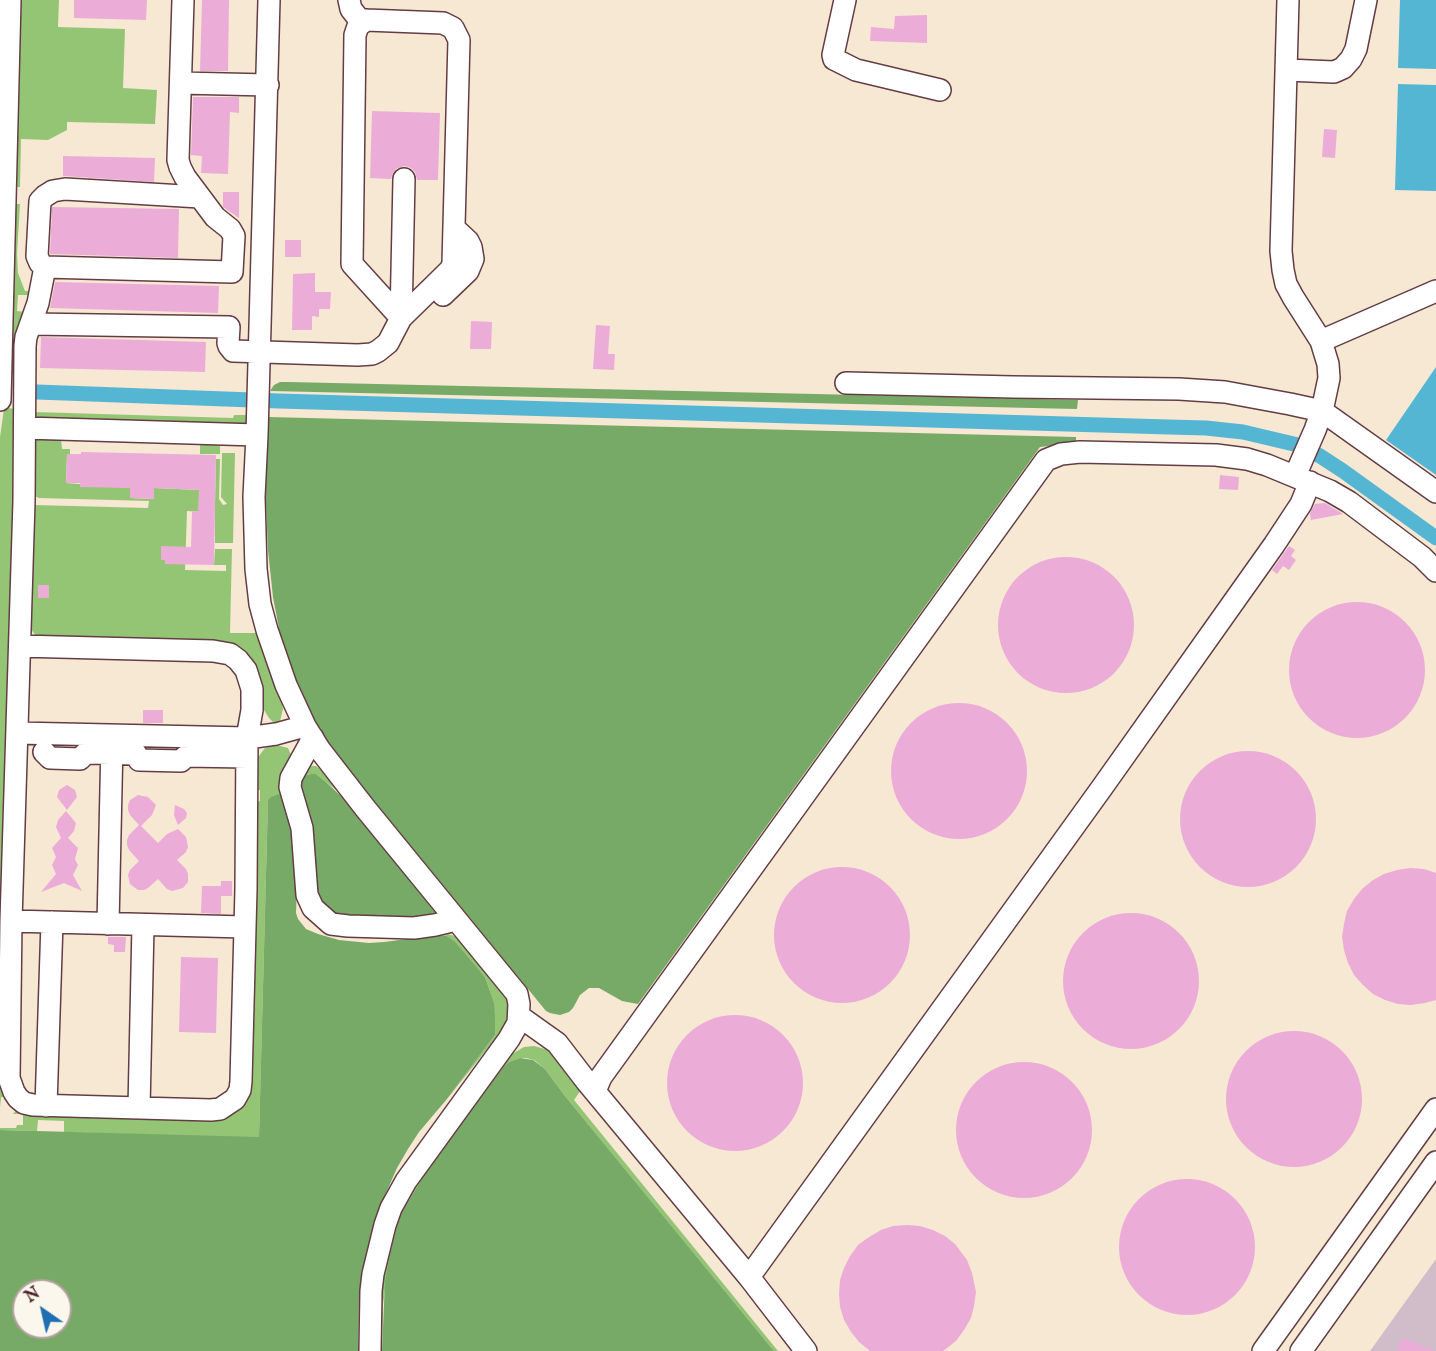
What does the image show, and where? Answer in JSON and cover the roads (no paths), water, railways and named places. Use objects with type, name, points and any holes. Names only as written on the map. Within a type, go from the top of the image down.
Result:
[{"type":"lane","points":[[0,400],[10,0]]},
{"type":"lane","points":[[183,0],[178,160],[185,177],[215,216],[230,229],[234,236],[232,272],[45,267],[37,256],[40,201],[53,191],[65,189],[200,197]]},
{"type":"lane","points":[[269,0],[254,496],[256,569],[267,630],[286,685],[320,750],[364,808],[519,998],[518,1023],[509,1039],[406,1180],[391,1208],[373,1274],[370,1351]]},
{"type":"lane","points":[[349,0],[351,9],[362,23]]},
{"type":"lane","points":[[845,0],[834,58],[856,70],[940,90]]},
{"type":"lane","points":[[748,1277],[1108,779],[1301,504],[1301,475],[1319,421],[1329,378],[1328,364],[1321,341],[1293,297],[1282,270],[1288,0]]},
{"type":"lane","points":[[1287,70],[1334,72],[1343,68],[1356,49],[1365,0]]},
{"type":"lane","points":[[388,344],[401,318],[451,269],[453,262],[460,46],[457,33],[449,25],[438,22],[371,20],[362,23],[355,35],[352,264],[401,318]]},
{"type":"lane","points":[[181,83],[268,86]]},
{"type":"lane","points":[[401,318],[404,179]]},
{"type":"lane","points":[[31,324],[229,327],[228,343],[234,351],[368,354],[378,351],[400,336],[471,266],[473,260],[471,247],[454,228]]},
{"type":"lane","points":[[20,646],[213,651],[230,654],[246,670],[252,689],[252,710],[247,747],[241,1081],[240,1090],[235,1099],[220,1109],[33,1105],[24,1102],[14,1092],[9,1078],[26,337],[38,303],[45,267]]},
{"type":"lane","points":[[1321,341],[1436,291]]},
{"type":"lane","points":[[846,383],[1179,389],[1225,392],[1319,421],[1436,492]]},
{"type":"lane","points":[[25,419],[257,426]]},
{"type":"lane","points":[[595,1091],[601,1077],[1046,460],[1061,454],[1080,452],[1216,455],[1247,459],[1301,475],[1349,502],[1422,557],[1436,571]]},
{"type":"lane","points":[[16,742],[44,752],[50,758],[80,759],[86,753],[112,745],[136,754],[139,760],[182,761],[186,756],[247,747],[276,734],[309,732]]},
{"type":"lane","points":[[309,732],[291,778],[290,787],[302,828],[307,895],[313,908],[331,924],[348,926],[414,928],[456,920]]},
{"type":"lane","points":[[16,742],[247,747]]},
{"type":"lane","points":[[108,924],[112,745]]},
{"type":"lane","points":[[11,921],[245,927]]},
{"type":"lane","points":[[46,1106],[52,922]]},
{"type":"lane","points":[[139,1108],[143,925]]},
{"type":"lane","points":[[519,1016],[557,1043],[806,1351]]},
{"type":"lane","points":[[1263,1351],[1436,1109]]},
{"type":"lane","points":[[1301,1351],[1436,1162]]},
{"type":"water","points":[[1400,0],[1436,0],[1436,69],[1398,68]]},
{"type":"water","points":[[1398,84],[1436,85],[1436,191],[1395,190]]},
{"type":"water","points":[[1436,367],[1436,475],[1386,440]]},
{"type":"waterway","points":[[37,392],[1206,428],[1243,432],[1298,445],[1343,471],[1436,538]]}]
